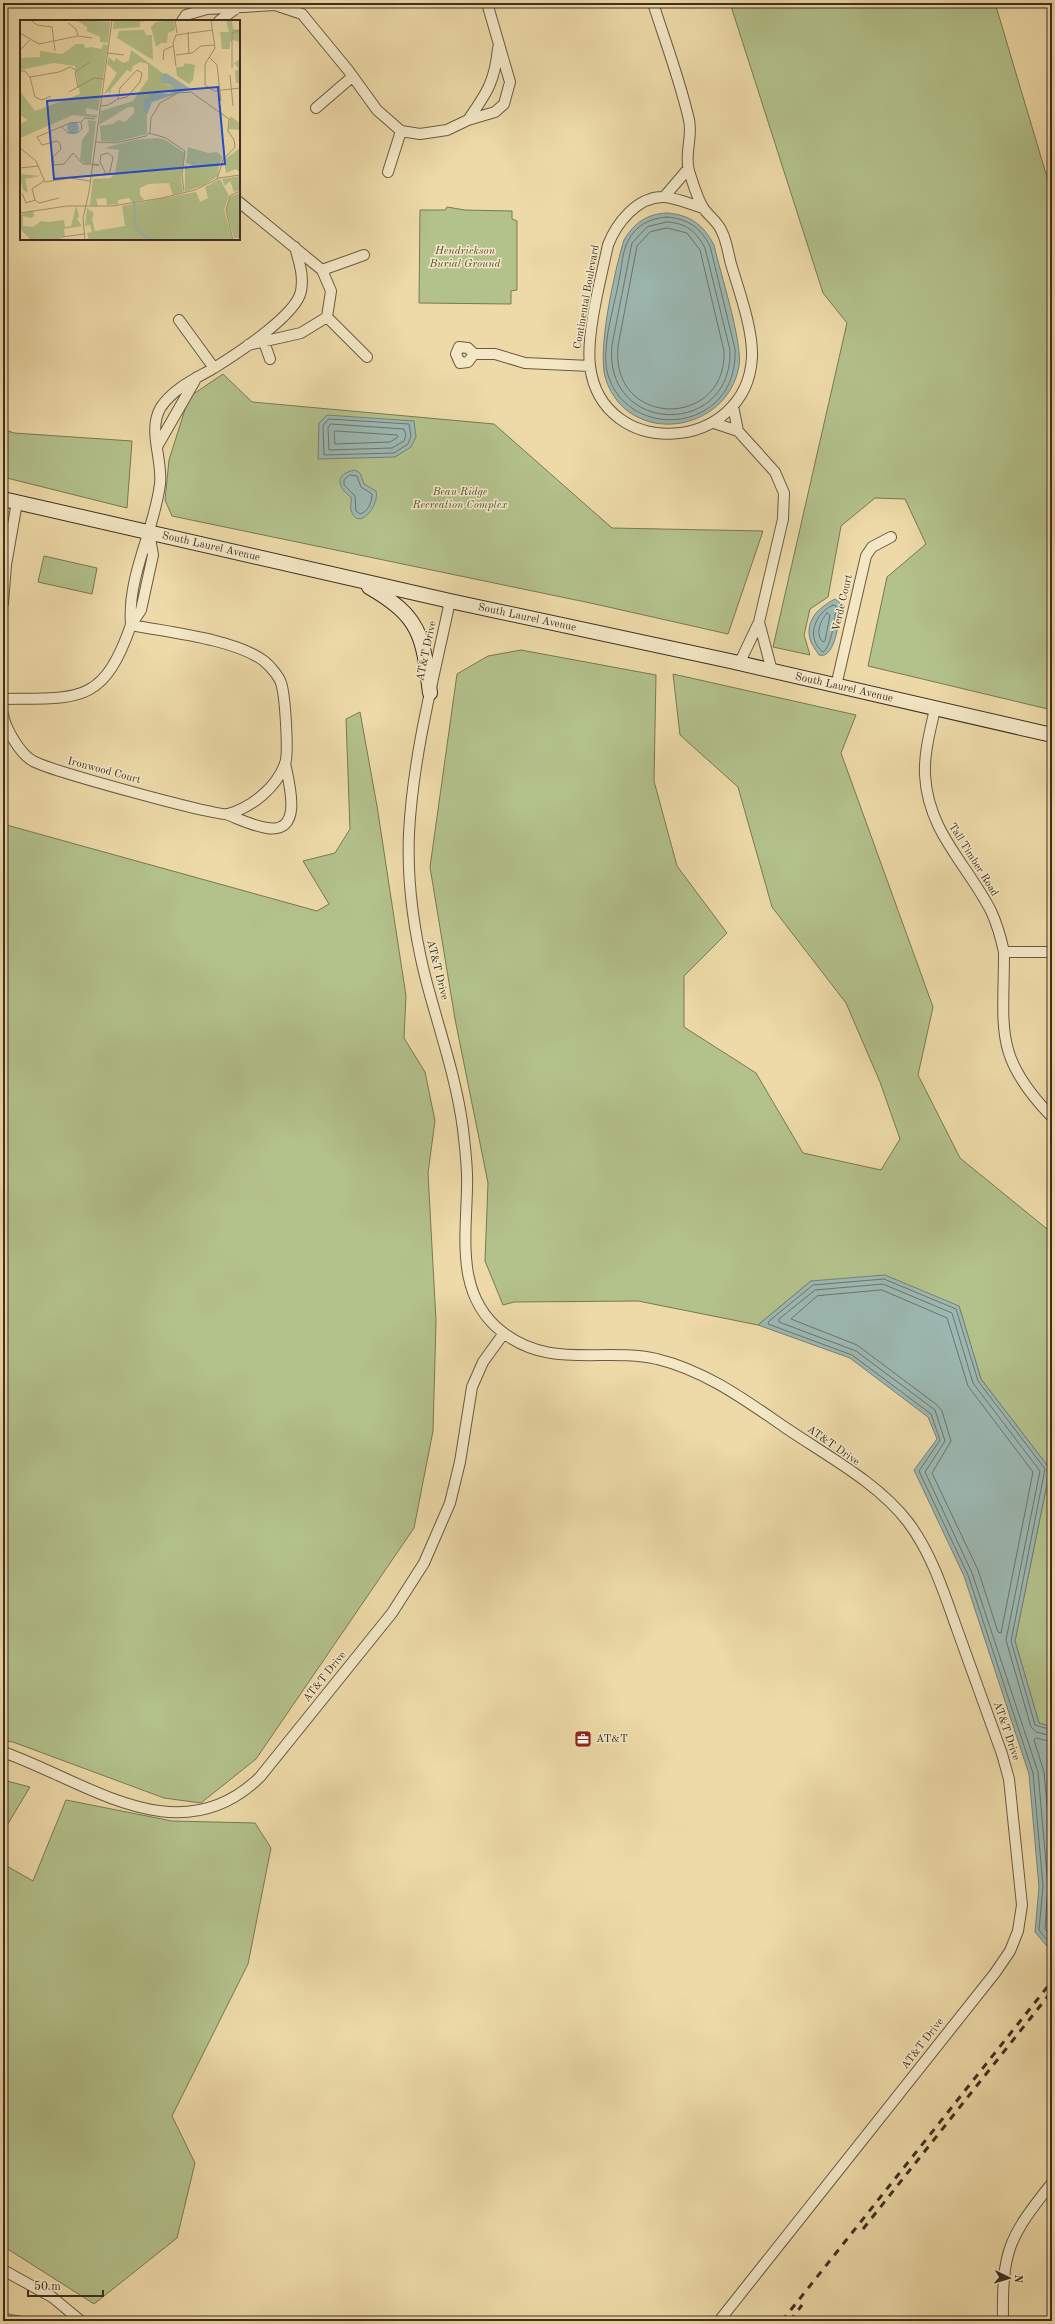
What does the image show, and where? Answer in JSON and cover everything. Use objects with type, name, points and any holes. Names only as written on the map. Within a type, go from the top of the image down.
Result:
[{"type":"main road","name":"South Laurel Avenue","points":[[3,499],[351,579],[772,671],[1052,735]]},
{"type":"main road","points":[[351,579],[384,596],[410,617],[419,631],[426,655],[430,692]]},
{"type":"street","points":[[183,20],[186,15],[207,9],[275,5],[302,14],[352,76],[377,110],[401,131],[420,134],[447,130],[468,120],[495,112],[502,106],[507,97],[510,82],[487,3]]},
{"type":"street","name":"Continental Boulevard","points":[[653,3],[690,121],[688,168],[703,208],[722,230],[749,333],[752,357],[749,375],[733,406],[714,423],[686,433],[668,435],[639,430],[616,415],[597,390],[590,366],[589,345],[608,245],[612,234],[625,216],[636,207],[646,202],[664,197]]},
{"type":"street","points":[[220,20],[238,7]]},
{"type":"street","points":[[468,120],[489,90],[496,68],[499,42]]},
{"type":"street","points":[[316,108],[352,76]]},
{"type":"street","points":[[388,172],[401,131]]},
{"type":"street","points":[[688,168],[664,197],[703,208]]},
{"type":"street","points":[[240,203],[322,270],[331,291],[326,317],[301,333],[246,346]]},
{"type":"street","points":[[131,625],[130,611],[141,549],[149,532],[160,482],[156,418],[162,406],[183,384],[214,368],[246,346],[278,322],[296,303],[301,293],[303,276],[295,247]]},
{"type":"street","points":[[322,270],[364,255]]},
{"type":"street","points":[[326,317],[368,357]]},
{"type":"street","points":[[179,320],[214,368]]},
{"type":"street","points":[[264,342],[270,359]]},
{"type":"street","points":[[474,354],[495,354],[525,363],[590,366]]},
{"type":"street","points":[[158,445],[197,377]]},
{"type":"street","points":[[733,406],[738,431]]},
{"type":"street","points":[[714,423],[738,431],[775,472],[784,493],[783,519],[759,622],[739,664]]},
{"type":"street","points":[[3,604],[6,565],[17,502]]},
{"type":"street","points":[[3,699],[56,699],[88,693],[105,678],[121,655],[131,625],[141,610],[153,554],[149,532]]},
{"type":"street","name":"Verde Court","points":[[836,686],[866,556],[872,547],[891,537]]},
{"type":"street","points":[[135,582],[147,584]]},
{"type":"street","name":"AT&T Drive","points":[[450,601],[430,692],[411,806],[409,874],[413,913],[424,971],[460,1110],[467,1181],[465,1248],[467,1272],[470,1285],[480,1307],[504,1333],[526,1347],[554,1355],[633,1356],[657,1359],[697,1372],[716,1381],[738,1395],[870,1486],[908,1522],[930,1559],[1002,1754],[1009,1779],[1022,1905],[1018,1931],[1010,1951],[995,1973],[719,2321]]},
{"type":"street","points":[[759,622],[772,671]]},
{"type":"street","name":"Ironwood Court","points":[[3,714],[12,738],[32,761],[77,778],[226,814],[266,828],[278,829],[285,826],[289,818],[292,805],[285,763],[285,702],[281,682],[265,662],[240,648],[180,634],[131,625]]},
{"type":"street","name":"Tall Timber Road","points":[[935,709],[925,764],[926,786],[930,807],[944,839],[991,911],[1004,952],[1002,1009],[1005,1042],[1011,1063],[1024,1086],[1052,1117]]},
{"type":"street","points":[[226,814],[253,803],[272,784],[285,763]]},
{"type":"street","points":[[1004,952],[1052,952]]},
{"type":"street","name":"AT&T Drive","points":[[3,1752],[120,1801],[163,1812],[188,1813],[210,1809],[228,1802],[246,1791],[260,1777],[392,1613],[424,1563],[450,1503],[460,1462],[472,1388],[483,1362],[504,1333]]},
{"type":"street","points":[[1003,2321],[1002,2279],[1006,2256],[1012,2240],[1027,2214],[1052,2183]]},
{"type":"street","points":[[3,2270],[52,2297],[81,2321]]},
{"type":"green space","points":[[730,3],[995,3],[1052,194],[1052,710],[868,666],[887,577],[926,544],[905,499],[875,498],[841,526],[828,597],[810,609],[804,635],[810,655],[773,647],[847,323],[823,293]]},
{"type":"green space","name":"Hendrickson Burial Ground","points":[[447,207],[465,210],[512,211],[512,219],[517,221],[517,290],[511,291],[511,304],[419,303],[420,210],[445,210]]},
{"type":"green space","name":"Beau Ridge Recreation Complex","points":[[223,374],[252,402],[494,424],[612,528],[763,531],[728,634],[595,604],[172,516],[165,500],[169,460],[189,397]]},
{"type":"green space","points":[[3,429],[14,433],[132,441],[127,508],[3,477]]},
{"type":"green space","points":[[44,556],[97,568],[92,594],[38,582]]},
{"type":"green space","points":[[521,650],[656,675],[654,781],[677,866],[727,933],[684,976],[684,1027],[756,1073],[803,1153],[881,1170],[900,1139],[880,1082],[846,1003],[772,907],[738,787],[680,735],[673,674],[856,715],[841,753],[933,1007],[918,1075],[960,1158],[1052,1233],[1052,1727],[1039,1723],[1015,1641],[1050,1469],[981,1379],[959,1306],[811,1281],[758,1325],[638,1301],[514,1302],[503,1305],[485,1261],[488,1183],[455,1019],[430,867],[457,674],[488,656]]},
{"type":"green space","points":[[360,712],[377,806],[406,996],[404,1038],[425,1072],[435,1121],[428,1173],[436,1321],[433,1431],[414,1528],[256,1759],[201,1803],[164,1798],[13,1742],[3,1741],[3,824],[317,911],[329,904],[303,861],[335,853],[350,829],[346,719]]},
{"type":"green space","points":[[3,1780],[30,1787],[3,1832]]},
{"type":"green space","points":[[66,1800],[172,1821],[255,1823],[271,1848],[248,1964],[172,2116],[195,2163],[177,2238],[94,2304],[3,2246],[3,1864],[33,1881]]},
{"type":"green space","points":[[3,2313],[48,2321],[3,2321]]},
{"type":"water","points":[[667,213],[689,218],[695,222],[705,231],[714,245],[738,341],[739,355],[739,366],[731,389],[716,406],[698,418],[677,424],[655,423],[635,416],[618,401],[606,380],[603,351],[608,311],[616,270],[624,240],[632,229],[642,220],[653,215]]},
{"type":"water","points":[[327,415],[414,421],[416,437],[411,447],[395,457],[318,459],[319,423]]},
{"type":"water","points":[[355,470],[360,473],[364,484],[376,491],[375,503],[372,509],[363,518],[358,519],[354,516],[351,510],[351,497],[343,489],[340,481],[344,474]]},
{"type":"water","points":[[835,599],[840,603],[836,636],[829,651],[825,655],[819,655],[812,645],[809,632],[810,625],[815,614]]},
{"type":"water","points":[[885,1275],[959,1306],[981,1379],[1050,1469],[1015,1641],[1039,1723],[1052,1727],[1052,1952],[1035,1932],[1039,1887],[1029,1774],[964,1576],[914,1470],[937,1439],[928,1417],[850,1358],[758,1325],[811,1281]]},
{"type":"railway","points":[[782,2321],[1052,1981]]},
{"type":"railway","points":[[863,2229],[1052,1991]]},
{"type":"railway","points":[[790,2321],[802,2305]]},
{"type":"place","name":"AT&T","points":[[583,1739]]}]
